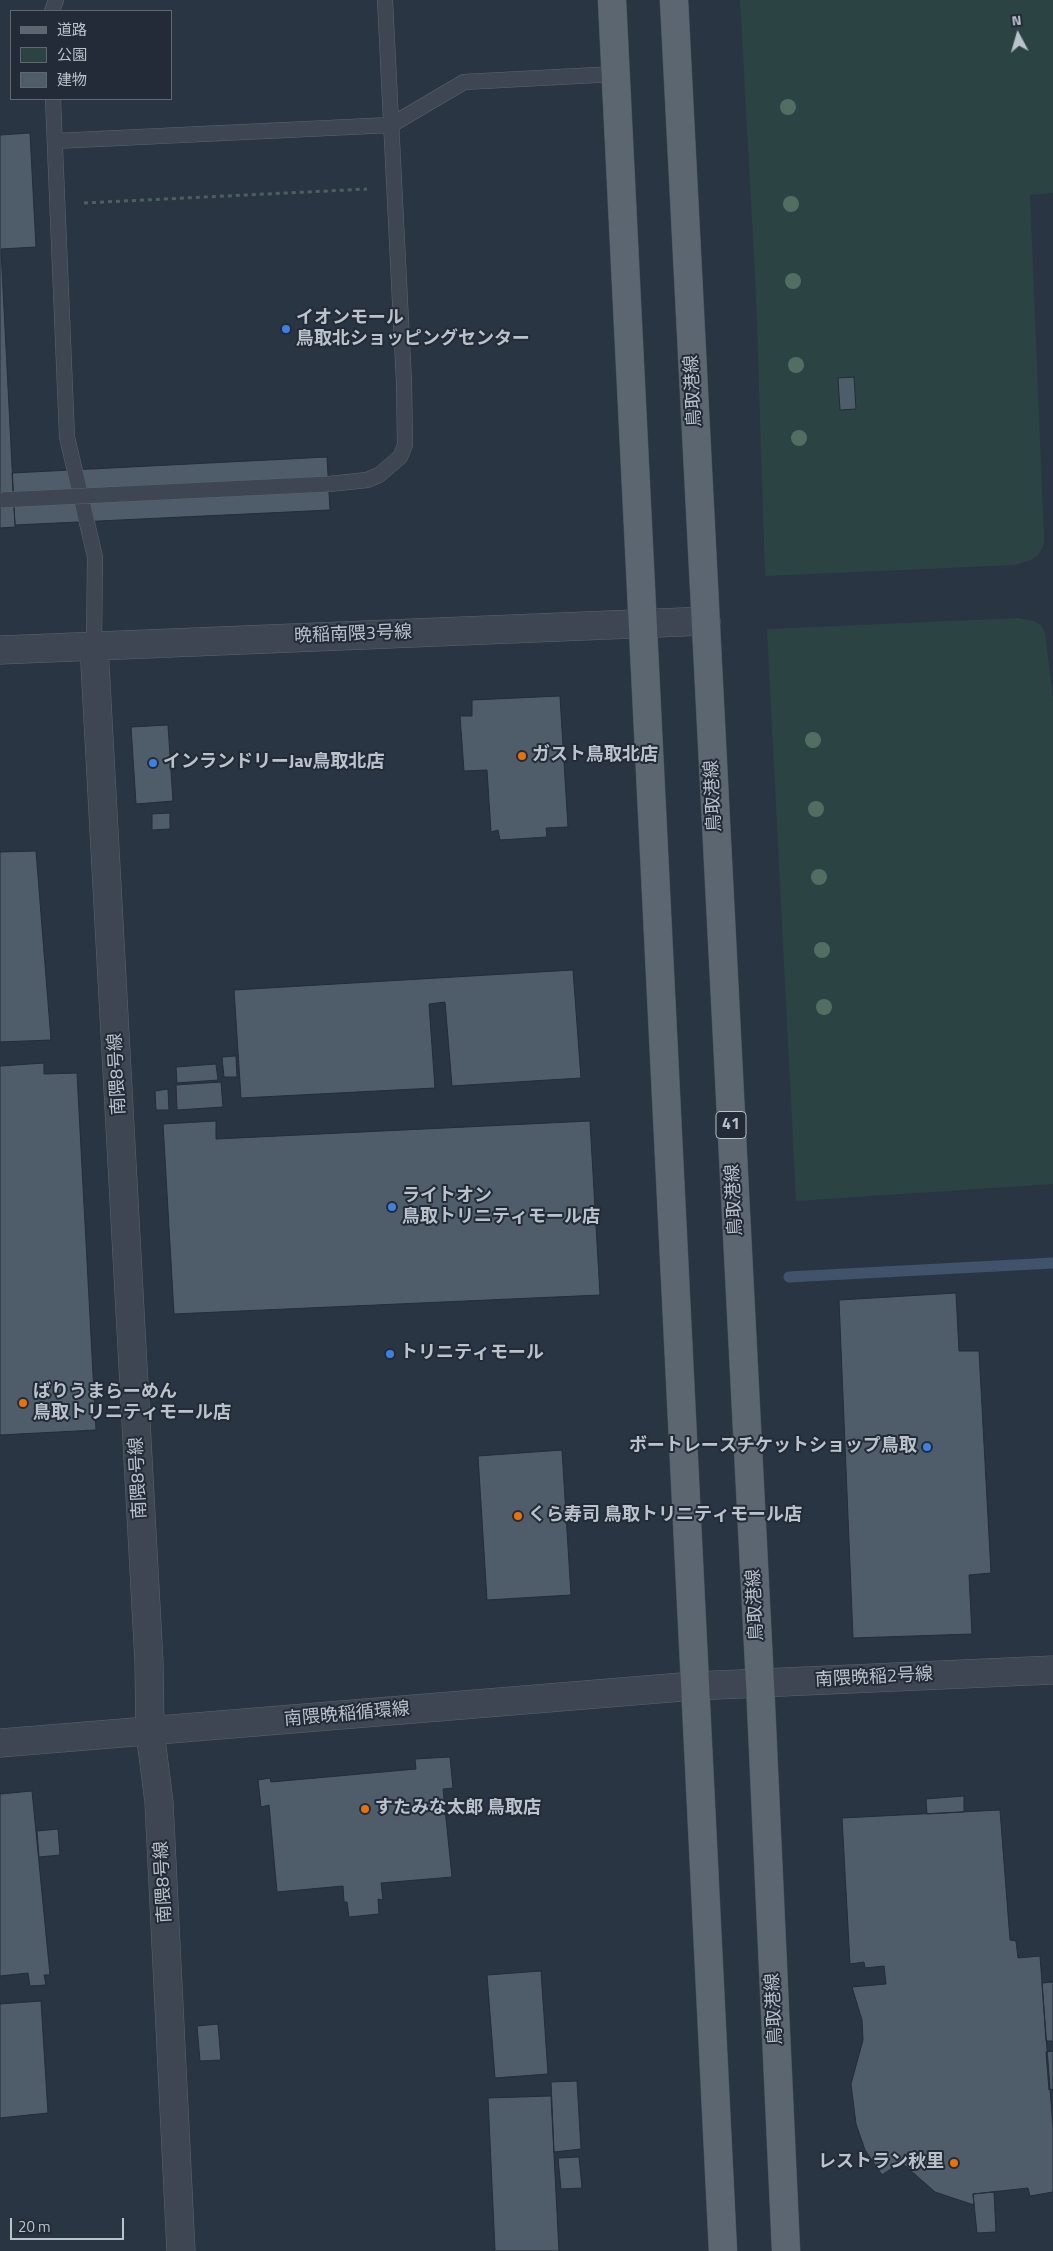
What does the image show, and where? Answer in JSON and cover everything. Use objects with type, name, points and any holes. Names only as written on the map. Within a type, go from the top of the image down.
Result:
[{"type":"main road","points":[[612,0],[723,2251]]},
{"type":"main road","name":"鳥取港線","points":[[674,0],[760,1683],[786,2251]]},
{"type":"street","name":"晩稲南隈3号線","points":[[0,650],[706,621]]},
{"type":"street","name":"南隈8号線","points":[[94,646],[148,1652],[150,1732],[159,1802],[182,2251]]},
{"type":"street","name":"南隈晩稲2号線","points":[[694,1686],[1053,1670]]},
{"type":"street","name":"南隈晩稲循環線","points":[[0,1743],[694,1686]]},
{"type":"lane","points":[[0,500],[329,484],[367,480],[379,475],[400,457],[405,445],[405,416],[385,0]]},
{"type":"lane","points":[[55,141],[391,125],[464,82],[615,74]]},
{"type":"lane","points":[[53,100],[67,437],[95,557],[94,646]]},
{"type":"path","points":[[58,204],[394,188]]},
{"type":"green space","points":[[740,0],[1053,0],[1053,193],[1030,195],[1044,538],[1043,547],[1038,555],[1031,560],[1015,565],[765,576],[756,294]]},
{"type":"green space","points":[[1018,618],[1034,621],[1041,625],[1045,633],[1053,698],[1053,1184],[796,1201],[767,629]]},
{"type":"building","points":[[30,133],[36,247],[1,249],[15,527],[0,528],[0,135]]},
{"type":"building","points":[[854,377],[856,409],[840,410],[838,378]]},
{"type":"building","points":[[327,457],[330,510],[15,525],[12,473]]},
{"type":"building","points":[[560,696],[568,827],[546,828],[547,837],[500,840],[498,830],[491,832],[487,770],[464,771],[460,716],[472,716],[472,700]]},
{"type":"building","points":[[168,725],[173,801],[136,804],[131,727]]},
{"type":"building","points":[[170,813],[170,829],[152,830],[152,814]]},
{"type":"building","points":[[36,851],[51,1040],[0,1042],[0,852]]},
{"type":"building","points":[[573,970],[581,1078],[452,1086],[445,1002],[429,1004],[435,1088],[241,1098],[234,990]]},
{"type":"building","points":[[236,1056],[237,1077],[224,1077],[222,1057]]},
{"type":"building","points":[[44,1063],[44,1074],[77,1073],[96,1430],[0,1435],[0,1066]]},
{"type":"building","points":[[216,1064],[218,1080],[177,1083],[176,1067]]},
{"type":"building","points":[[221,1082],[223,1107],[177,1110],[176,1085]]},
{"type":"building","points":[[168,1089],[169,1110],[156,1110],[155,1091]]},
{"type":"building","points":[[216,1121],[216,1139],[590,1121],[600,1295],[174,1314],[163,1124]]},
{"type":"building","points":[[956,1293],[959,1351],[979,1351],[991,1573],[969,1575],[972,1634],[853,1638],[839,1300]]},
{"type":"building","points":[[562,1450],[571,1595],[487,1600],[478,1456]]},
{"type":"building","points":[[450,1757],[453,1788],[443,1789],[452,1877],[381,1883],[383,1900],[378,1899],[379,1914],[349,1917],[347,1902],[344,1902],[343,1886],[277,1892],[269,1805],[261,1807],[258,1780],[270,1778],[271,1782],[416,1769],[415,1759]]},
{"type":"building","points":[[32,1791],[50,1975],[44,1975],[46,1985],[30,1986],[28,1973],[0,1976],[0,1794]]},
{"type":"building","points":[[964,1796],[964,1812],[927,1814],[926,1799]]},
{"type":"building","points":[[1000,1810],[1010,1940],[1016,1941],[1018,1958],[1040,1956],[1053,2128],[1053,2192],[1030,2196],[1028,2188],[973,2194],[974,2205],[935,2192],[901,2162],[882,2175],[865,2150],[856,2124],[851,2084],[863,2040],[862,2020],[852,1987],[886,1984],[884,1966],[865,1968],[864,1962],[850,1964],[842,1818]]},
{"type":"building","points":[[58,1829],[60,1855],[39,1857],[37,1831]]},
{"type":"building","points":[[541,1971],[548,2074],[495,2078],[487,1975]]},
{"type":"building","points":[[1053,1982],[1053,2041],[1046,2041],[1042,1983]]},
{"type":"building","points":[[41,2001],[48,2113],[0,2118],[0,2004]]},
{"type":"building","points":[[218,2024],[221,2060],[200,2061],[197,2026]]},
{"type":"building","points":[[1053,2051],[1053,2089],[1049,2090],[1046,2052]]},
{"type":"building","points":[[577,2081],[581,2149],[554,2152],[551,2082]]},
{"type":"building","points":[[551,2096],[559,2251],[495,2251],[488,2098]]},
{"type":"building","points":[[579,2157],[582,2188],[561,2189],[558,2158]]},
{"type":"building","points":[[994,2192],[996,2232],[977,2233],[973,2194]]},
{"type":"waterway","points":[[789,1277],[1053,1263]]},
{"type":"place","name":"イオンモール 鳥取北ショッピングセンター","points":[[286,329]]},
{"type":"place","name":"ガスト鳥取北店","points":[[522,756]]},
{"type":"place","name":"インランドリーJav鳥取北店","points":[[153,763]]},
{"type":"place","name":"ライトオン 鳥取トリニティモール店","points":[[392,1207]]},
{"type":"place","name":"トリニティモール","points":[[390,1354]]},
{"type":"place","name":"ばりうまらーめん 鳥取トリニティモール店","points":[[23,1403]]},
{"type":"place","name":"ボートレースチケットショップ鳥取","points":[[927,1447]]},
{"type":"place","name":"くら寿司 鳥取トリニティモール店","points":[[518,1516]]},
{"type":"place","name":"すたみな太郎 鳥取店","points":[[365,1809]]},
{"type":"place","name":"レストラン秋里","points":[[954,2163]]}]
